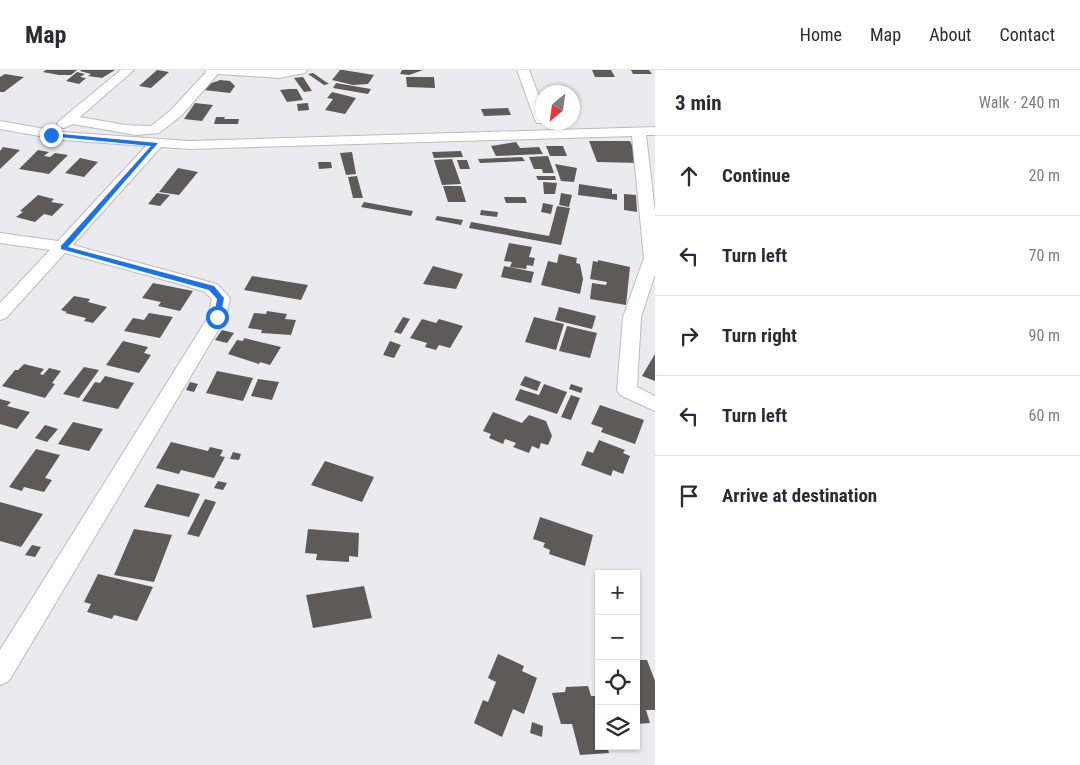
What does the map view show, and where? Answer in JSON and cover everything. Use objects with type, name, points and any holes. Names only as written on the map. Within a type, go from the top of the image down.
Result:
[{"type":"street","points":[[51,135],[128,70]]},
{"type":"street","points":[[211,70],[280,74],[301,70]]},
{"type":"street","points":[[70,119],[131,129],[154,130],[164,123],[215,70]]},
{"type":"street","points":[[523,70],[535,100]]},
{"type":"street","points":[[0,125],[51,135],[156,144],[535,125]]},
{"type":"street","points":[[580,127],[647,131],[652,258],[632,317],[627,390],[655,404]]},
{"type":"street","points":[[0,314],[156,144]]},
{"type":"street","points":[[0,238],[63,247],[189,280],[211,288],[221,298],[217,317],[0,673]]},
{"type":"building","points":[[46,70],[77,70],[71,75],[59,75],[43,72]]},
{"type":"building","points":[[81,70],[115,70],[102,78],[88,76],[91,74]]},
{"type":"building","points":[[157,70],[169,72],[151,88],[139,86]]},
{"type":"building","points":[[340,70],[374,75],[368,84],[353,85],[332,80]]},
{"type":"building","points":[[402,70],[423,70],[409,75],[400,74]]},
{"type":"building","points":[[592,70],[611,70],[615,77],[595,77]]},
{"type":"building","points":[[631,70],[649,70],[652,74],[633,74]]},
{"type":"building","points":[[77,72],[85,74],[80,77],[86,78],[79,84],[66,81]]},
{"type":"building","points":[[313,73],[329,84],[324,85],[308,74]]},
{"type":"building","points":[[5,74],[24,77],[4,92],[0,92],[0,77]]},
{"type":"building","points":[[303,77],[312,91],[304,92],[294,78]]},
{"type":"building","points":[[406,77],[434,77],[435,88],[407,87]]},
{"type":"building","points":[[220,80],[230,81],[235,86],[230,93],[204,90],[209,84]]},
{"type":"building","points":[[336,83],[371,89],[368,94],[333,88]]},
{"type":"building","points":[[297,89],[303,100],[287,102],[280,90]]},
{"type":"building","points":[[332,92],[356,98],[345,114],[325,110],[333,99],[327,98]]},
{"type":"building","points":[[195,103],[213,105],[202,121],[184,119]]},
{"type":"building","points":[[308,103],[309,110],[298,111],[297,104]]},
{"type":"building","points":[[508,108],[511,115],[484,116],[481,109]]},
{"type":"building","points":[[216,117],[239,119],[238,124],[214,124]]},
{"type":"building","points":[[589,141],[630,141],[640,163],[597,162]]},
{"type":"building","points":[[516,142],[520,148],[539,147],[543,154],[496,156],[491,146]]},
{"type":"building","points":[[546,146],[563,146],[567,156],[550,156]]},
{"type":"building","points":[[3,147],[20,150],[0,169],[0,151]]},
{"type":"building","points":[[38,150],[49,152],[44,156],[50,157],[55,153],[68,155],[49,174],[19,169]]},
{"type":"building","points":[[461,151],[463,157],[434,158],[432,152]]},
{"type":"building","points":[[352,152],[356,174],[346,175],[340,153]]},
{"type":"building","points":[[548,156],[554,173],[543,173],[542,169],[534,169],[529,157]]},
{"type":"building","points":[[522,157],[525,161],[480,163],[478,159]]},
{"type":"building","points":[[80,158],[98,162],[84,177],[65,173]]},
{"type":"building","points":[[452,159],[461,184],[442,185],[434,160]]},
{"type":"building","points":[[457,160],[467,160],[470,169],[460,169]]},
{"type":"building","points":[[318,162],[331,162],[332,168],[319,169]]},
{"type":"building","points":[[555,164],[577,168],[574,182],[561,181]]},
{"type":"building","points":[[178,168],[198,172],[179,195],[159,192]]},
{"type":"building","points":[[357,176],[363,198],[353,198],[348,177]]},
{"type":"building","points":[[536,176],[555,176],[556,180],[538,180]]},
{"type":"building","points":[[543,182],[557,183],[555,194],[544,194]]},
{"type":"building","points":[[579,184],[612,189],[612,194],[617,194],[617,200],[578,195]]},
{"type":"building","points":[[443,186],[461,186],[466,202],[448,202]]},
{"type":"building","points":[[157,193],[170,195],[160,206],[148,204]]},
{"type":"building","points":[[561,193],[572,195],[569,207],[559,205]]},
{"type":"building","points":[[624,194],[636,195],[637,212],[624,210]]},
{"type":"building","points":[[38,195],[54,199],[51,202],[64,204],[52,216],[44,214],[35,222],[16,217],[23,212],[20,211]]},
{"type":"building","points":[[504,197],[525,197],[527,203],[506,203]]},
{"type":"building","points":[[364,202],[413,211],[411,216],[361,207]]},
{"type":"building","points":[[543,203],[553,205],[551,214],[541,212]]},
{"type":"building","points":[[557,206],[570,208],[561,245],[469,228],[471,222],[549,236]]},
{"type":"building","points":[[481,210],[498,212],[497,217],[480,215]]},
{"type":"building","points":[[437,216],[463,220],[461,225],[435,220]]},
{"type":"building","points":[[509,243],[532,247],[529,257],[535,258],[533,266],[527,265],[526,269],[510,267],[512,262],[504,261]]},
{"type":"building","points":[[559,254],[577,258],[576,263],[580,264],[583,279],[580,294],[541,285],[548,261],[557,263]]},
{"type":"building","points":[[598,260],[630,267],[626,305],[590,299],[592,283],[606,285],[607,282],[590,279],[593,261],[598,262]]},
{"type":"building","points":[[433,266],[463,274],[456,289],[423,284]]},
{"type":"building","points":[[504,266],[534,272],[531,283],[501,277]]},
{"type":"building","points":[[252,276],[308,285],[301,300],[244,290]]},
{"type":"building","points":[[153,283],[193,291],[180,311],[158,306],[161,302],[142,298]]},
{"type":"building","points":[[74,296],[90,299],[88,302],[107,307],[93,323],[84,321],[86,318],[65,313],[67,312],[61,310]]},
{"type":"building","points":[[559,307],[596,316],[592,329],[555,320]]},
{"type":"building","points":[[267,311],[287,314],[285,319],[296,320],[291,335],[261,333],[262,330],[248,328],[254,313],[266,314]]},
{"type":"building","points":[[149,313],[173,317],[160,338],[124,331],[133,318],[144,320]]},
{"type":"building","points":[[403,317],[410,319],[401,334],[394,332]]},
{"type":"building","points":[[534,317],[564,324],[556,350],[525,342]]},
{"type":"building","points":[[422,319],[436,323],[439,319],[463,326],[450,348],[439,345],[436,350],[425,347],[427,343],[410,338]]},
{"type":"building","points":[[567,326],[597,333],[590,358],[559,351]]},
{"type":"building","points":[[222,330],[234,333],[227,343],[215,340]]},
{"type":"building","points":[[244,338],[281,347],[270,365],[260,362],[259,364],[228,354],[237,340],[243,341]]},
{"type":"building","points":[[123,341],[148,347],[144,353],[151,355],[139,373],[106,365]]},
{"type":"building","points":[[390,341],[401,345],[394,358],[383,355]]},
{"type":"building","points":[[655,354],[655,381],[642,376]]},
{"type":"building","points":[[24,364],[44,369],[40,374],[43,375],[49,368],[61,371],[52,383],[55,384],[45,398],[2,386],[15,370],[18,370]]},
{"type":"building","points":[[84,367],[99,370],[79,398],[63,394]]},
{"type":"building","points":[[217,371],[253,378],[243,401],[206,393]]},
{"type":"building","points":[[105,376],[134,383],[118,409],[82,401],[95,382],[100,383]]},
{"type":"building","points":[[525,376],[541,382],[537,391],[520,385]]},
{"type":"building","points":[[258,379],[279,382],[272,400],[251,396]]},
{"type":"building","points":[[190,382],[198,384],[194,392],[186,390]]},
{"type":"building","points":[[544,384],[567,392],[557,414],[515,400],[520,389],[539,395]]},
{"type":"building","points":[[571,384],[583,388],[581,393],[569,389]]},
{"type":"building","points":[[571,395],[580,398],[571,420],[561,417]]},
{"type":"building","points":[[0,399],[11,402],[7,406],[30,412],[17,429],[0,424]]},
{"type":"building","points":[[600,405],[644,420],[635,444],[601,432],[603,428],[591,424]]},
{"type":"building","points":[[493,412],[522,423],[529,415],[546,421],[552,436],[548,445],[541,443],[539,449],[532,446],[529,453],[513,447],[516,443],[505,439],[503,444],[489,438],[491,434],[483,431]]},
{"type":"building","points":[[73,422],[103,429],[89,451],[58,444]]},
{"type":"building","points":[[45,425],[58,429],[47,442],[35,438]]},
{"type":"building","points":[[599,440],[625,450],[623,453],[630,456],[623,474],[613,470],[611,476],[581,465],[587,451],[593,453]]},
{"type":"building","points":[[171,442],[208,451],[210,447],[223,450],[220,456],[225,457],[214,478],[181,470],[179,474],[156,468]]},
{"type":"building","points":[[36,449],[60,455],[45,478],[52,480],[44,492],[24,487],[22,491],[9,487]]},
{"type":"building","points":[[233,452],[241,454],[239,460],[230,459]]},
{"type":"building","points":[[325,461],[374,477],[362,502],[311,485]]},
{"type":"building","points":[[218,481],[227,483],[223,490],[214,488]]},
{"type":"building","points":[[157,484],[200,494],[189,517],[144,507]]},
{"type":"building","points":[[205,499],[216,502],[199,537],[187,534]]},
{"type":"building","points":[[0,502],[43,514],[21,547],[0,541]]},
{"type":"building","points":[[540,517],[593,535],[585,566],[549,554],[550,550],[543,547],[545,543],[533,539]]},
{"type":"building","points":[[134,529],[172,535],[154,582],[114,575]]},
{"type":"building","points":[[308,529],[359,533],[358,557],[349,556],[349,562],[316,560],[317,554],[305,553]]},
{"type":"building","points":[[32,545],[41,547],[35,557],[25,555]]},
{"type":"building","points":[[98,574],[153,587],[137,621],[114,615],[112,619],[87,612],[91,604],[84,602]]},
{"type":"building","points":[[364,586],[372,618],[313,628],[306,595]]},
{"type":"building","points":[[498,654],[524,666],[522,671],[537,678],[524,714],[513,709],[502,737],[474,723],[483,700],[488,702],[496,682],[488,678]]},
{"type":"building","points":[[640,660],[647,660],[655,681],[655,710],[646,710],[650,723],[640,724]]},
{"type":"building","points":[[588,686],[591,696],[595,696],[595,750],[608,750],[609,753],[580,755],[572,724],[561,724],[552,693],[565,692],[566,687]]},
{"type":"building","points":[[532,722],[543,726],[542,737],[530,733]]},
{"type":"route","points":[[51,135],[156,144],[63,247],[189,280],[211,288],[221,298],[217,317]]}]
